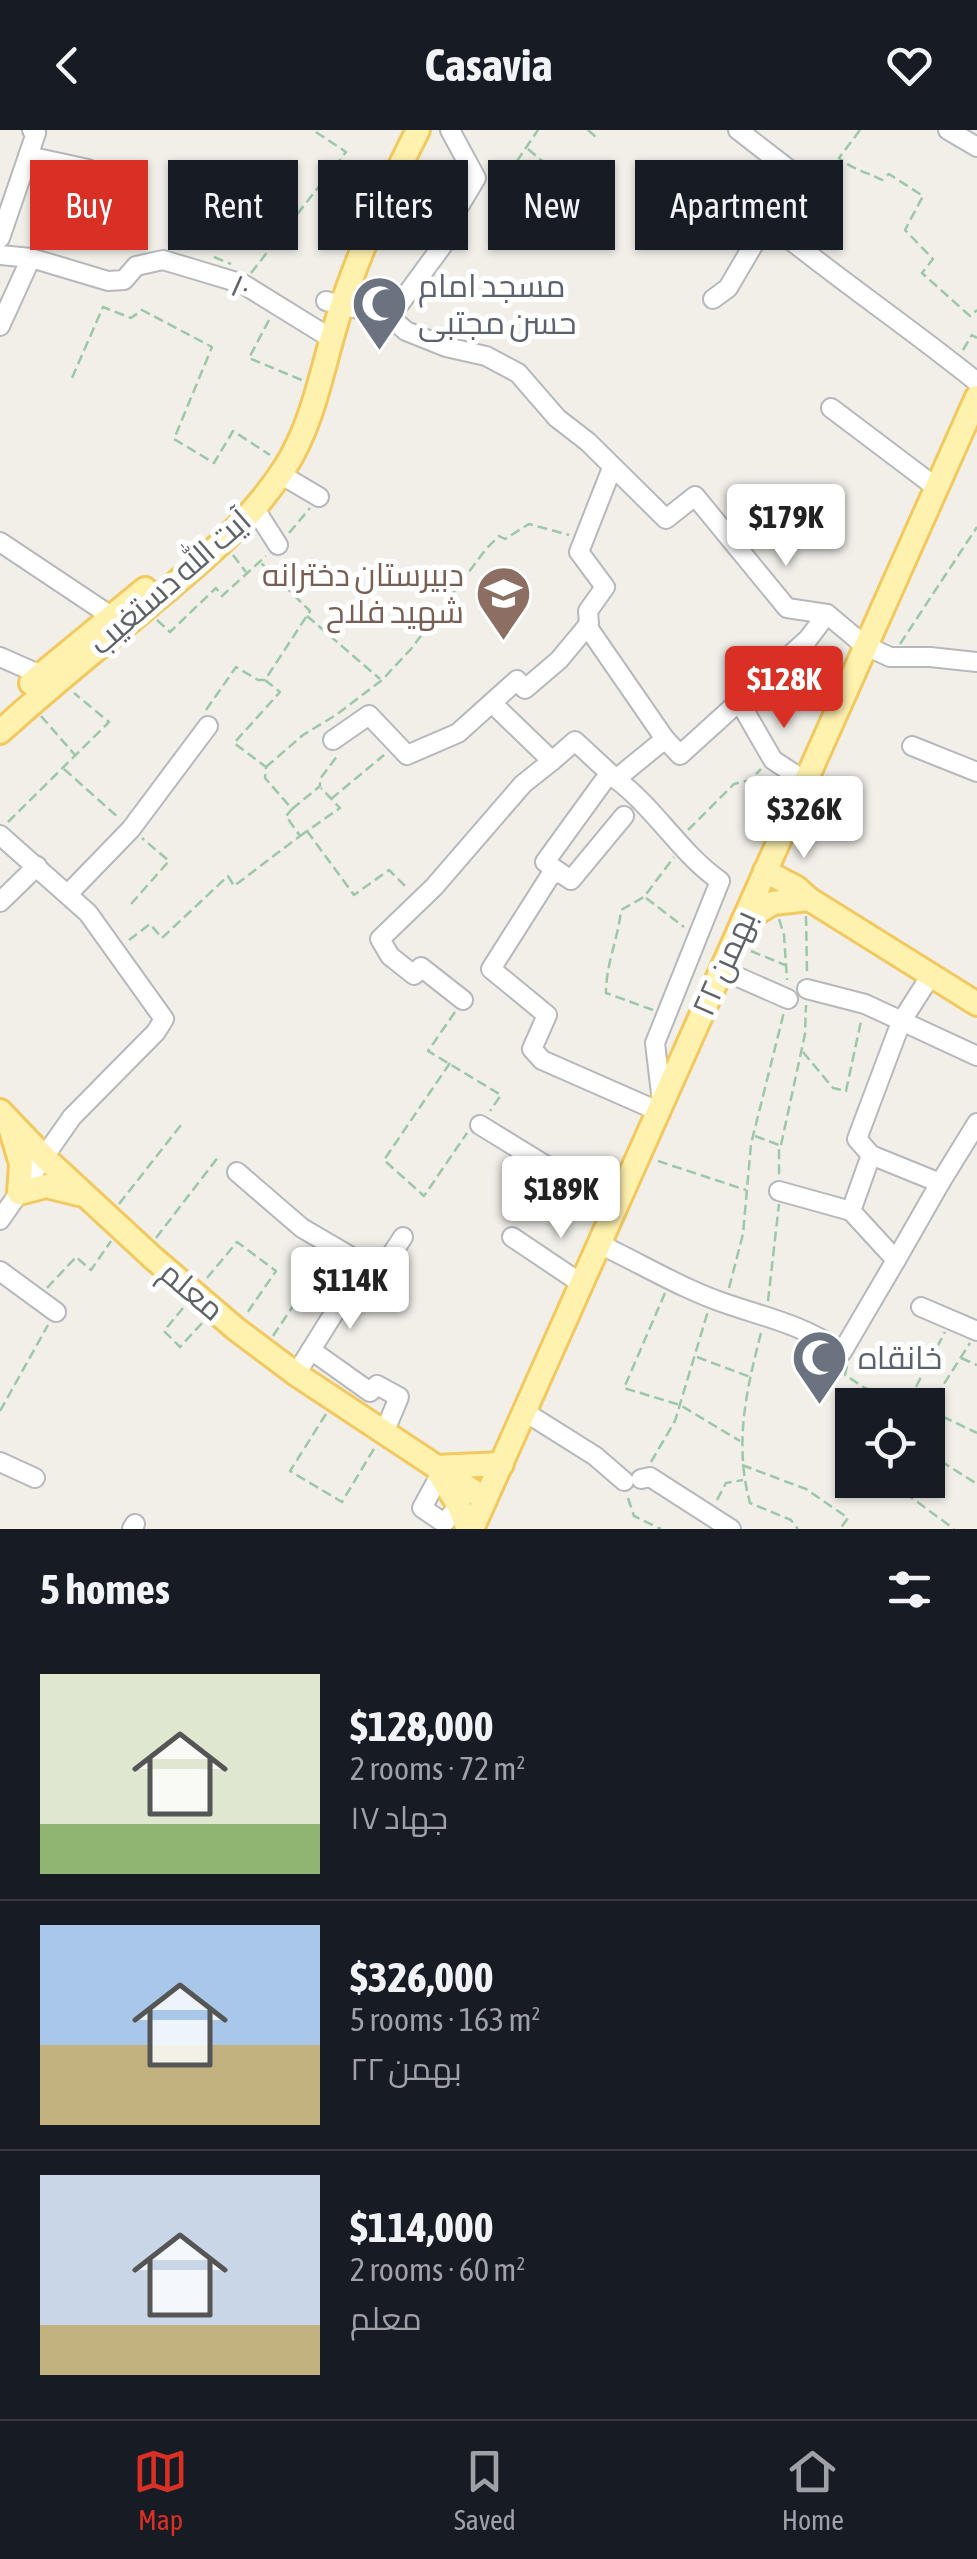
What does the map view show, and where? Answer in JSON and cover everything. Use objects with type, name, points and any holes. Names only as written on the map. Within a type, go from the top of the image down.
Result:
[{"type":"main road","name":"آیت الله دستغیب","points":[[119,620],[223,542],[255,509],[278,467],[306,429],[325,336],[366,200],[400,130]]},
{"type":"main road","name":"آیت الله دستغیب","points":[[334,303],[418,130]]},
{"type":"main road","name":"آیت الله دستغیب","points":[[0,712],[51,678],[119,620],[278,467],[305,381],[325,336]]},
{"type":"main road","name":"۲۲ بهمن","points":[[473,1514],[502,1464],[977,397]]},
{"type":"main road","name":"آیت الله دستغیب","points":[[0,732],[31,704],[51,678]]},
{"type":"main road","points":[[782,832],[811,901]]},
{"type":"main road","points":[[763,875],[977,1004]]},
{"type":"main road","points":[[743,921],[774,903],[811,901]]},
{"type":"main road","points":[[3,1115],[19,1149],[19,1194],[58,1186],[87,1197]]},
{"type":"main road","name":"معلم","points":[[3,1115],[44,1158],[214,1310],[296,1374],[438,1471],[473,1514]]},
{"type":"main road","points":[[438,1471],[502,1464]]},
{"type":"street","points":[[0,238],[36,132],[32,130]]},
{"type":"street","points":[[390,318],[448,238],[452,218],[476,178],[450,130]]},
{"type":"street","points":[[738,130],[777,160]]},
{"type":"street","points":[[948,130],[977,147]]},
{"type":"street","points":[[28,156],[46,160]]},
{"type":"street","points":[[713,299],[728,288],[751,250]]},
{"type":"street","points":[[802,250],[977,382]]},
{"type":"street","name":"۱۰","points":[[0,255],[31,258],[108,281],[124,280],[130,260],[163,260],[243,284],[325,336]]},
{"type":"street","points":[[0,326],[31,258]]},
{"type":"street","points":[[334,303],[390,318],[406,331],[446,347],[486,356],[518,373],[557,418],[588,442],[666,520],[695,496],[787,608],[827,614],[864,645],[890,657],[930,656],[977,662]]},
{"type":"street","points":[[831,408],[937,488]]},
{"type":"street","points":[[278,467],[319,497]]},
{"type":"street","points":[[333,740],[368,715],[407,754],[458,734],[517,680],[525,689],[560,660],[587,626],[588,611],[604,587],[579,552],[612,468]]},
{"type":"street","points":[[255,509],[278,546]]},
{"type":"street","points":[[0,542],[119,620]]},
{"type":"street","points":[[587,626],[680,755],[789,658],[827,614]]},
{"type":"street","points":[[0,657],[51,678]]},
{"type":"street","points":[[492,703],[552,761]]},
{"type":"street","points":[[740,703],[773,760],[805,781]]},
{"type":"street","points":[[68,894],[131,829],[208,726]]},
{"type":"street","points":[[624,816],[571,880],[545,862],[610,781],[666,739]]},
{"type":"street","points":[[463,1000],[421,967],[414,975],[390,956],[380,939],[523,784],[574,741],[610,781],[635,794],[679,845],[720,881],[655,1043],[660,1107],[576,1077],[542,1060],[532,1049],[548,1015],[491,969],[550,876],[559,872]]},
{"type":"street","points":[[912,746],[977,772]]},
{"type":"street","points":[[0,833],[88,913],[164,1019],[156,1032],[72,1117],[0,1220]]},
{"type":"street","points":[[0,902],[37,866]]},
{"type":"street","points":[[722,970],[788,999]]},
{"type":"street","points":[[931,975],[901,1022],[857,1139],[871,1155],[940,1182]]},
{"type":"street","points":[[806,989],[865,1004],[977,1056]]},
{"type":"street","points":[[599,1244],[725,1304],[772,1316],[817,1334],[842,1352],[977,1122]]},
{"type":"street","points":[[480,1126],[615,1208]]},
{"type":"street","points":[[851,1211],[871,1155]]},
{"type":"street","points":[[237,1172],[302,1228],[380,1274],[403,1238]]},
{"type":"street","points":[[779,1191],[851,1211],[896,1260]]},
{"type":"street","points":[[512,1237],[582,1284]]},
{"type":"street","points":[[296,1374],[364,1265]]},
{"type":"street","points":[[0,1271],[56,1312]]},
{"type":"street","points":[[920,1307],[975,1330]]},
{"type":"street","points":[[310,1350],[370,1392],[377,1384],[399,1397],[384,1433]]},
{"type":"street","points":[[525,1412],[633,1482],[650,1477],[731,1529]]},
{"type":"street","points":[[0,1462],[35,1478]]},
{"type":"street","points":[[438,1471],[422,1508],[444,1523],[473,1514]]},
{"type":"path","points":[[243,284],[346,152],[313,130]]},
{"type":"path","points":[[476,178],[496,192],[538,130]]},
{"type":"path","points":[[588,130],[598,139]]},
{"type":"path","points":[[860,130],[839,158],[859,173],[868,172],[882,180],[889,174],[923,196],[904,230],[933,259],[922,273],[970,316],[977,310]]},
{"type":"path","points":[[526,148],[540,160]]},
{"type":"path","points":[[277,305],[249,358],[305,381]]},
{"type":"path","points":[[72,378],[103,308],[131,318],[142,310],[212,347],[174,438],[214,463],[233,431],[278,467]]},
{"type":"path","points":[[954,364],[972,335],[977,338]]},
{"type":"path","points":[[170,632],[216,588],[222,596],[278,546],[319,497]]},
{"type":"path","points":[[292,808],[265,778],[266,767],[302,734],[382,680],[486,548],[499,536],[505,539],[528,524],[583,539]]},
{"type":"path","points":[[890,657],[977,527]]},
{"type":"path","points":[[223,542],[246,574]]},
{"type":"path","points":[[259,562],[310,611],[265,680]]},
{"type":"path","points":[[306,616],[382,680]]},
{"type":"path","points":[[789,658],[803,664],[839,701]]},
{"type":"path","points":[[208,726],[201,718],[236,667],[265,680],[280,692],[234,743],[266,767]]},
{"type":"path","points":[[0,833],[108,722],[51,678]]},
{"type":"path","points":[[31,704],[76,756]]},
{"type":"path","points":[[116,950],[150,924],[162,938],[228,876],[234,886],[340,808],[320,786],[320,780],[339,757],[326,720]]},
{"type":"path","points":[[331,799],[397,744]]},
{"type":"path","points":[[666,1014],[606,993],[606,968],[618,941],[621,910],[644,897],[679,845],[734,784],[750,780],[773,760]]},
{"type":"path","points":[[300,836],[286,816],[320,786]]},
{"type":"path","points":[[308,831],[354,895],[389,870],[419,901]]},
{"type":"path","points":[[644,897],[697,936]]},
{"type":"path","points":[[779,1151],[802,1051],[805,921],[811,901]]},
{"type":"path","points":[[661,1529],[634,1516],[628,1496],[680,1405],[710,1304],[725,1304],[743,1234],[754,1136],[788,999],[784,935],[774,903]]},
{"type":"path","points":[[734,944],[786,966]]},
{"type":"path","points":[[450,1064],[384,1160],[424,1196],[468,1130],[480,1126],[501,1095],[428,1050],[463,1000]]},
{"type":"path","points":[[802,1051],[832,1088],[846,1091],[865,1004]]},
{"type":"path","points":[[109,1217],[181,1125]]},
{"type":"path","points":[[754,1136],[779,1145],[779,1191],[772,1316],[750,1376],[742,1417],[742,1465],[750,1503],[791,1520],[798,1529]]},
{"type":"path","points":[[639,1154],[747,1190]]},
{"type":"path","points":[[146,1252],[219,1156]]},
{"type":"path","points":[[214,1310],[180,1347],[164,1331],[237,1242],[276,1271],[236,1328]]},
{"type":"path","points":[[672,1278],[624,1388],[680,1405],[742,1442]]},
{"type":"path","points":[[264,1349],[302,1291],[334,1313]]},
{"type":"path","points":[[915,1388],[951,1320]]},
{"type":"path","points":[[942,1388],[975,1330]]},
{"type":"path","points":[[842,1352],[848,1360],[845,1376],[865,1388]]},
{"type":"path","points":[[696,1356],[750,1376]]},
{"type":"path","points":[[961,1358],[977,1365]]},
{"type":"path","points":[[336,1400],[290,1471],[342,1502],[384,1433]]},
{"type":"path","points":[[945,1418],[977,1433]]},
{"type":"path","points":[[945,1464],[977,1484]]},
{"type":"path","points":[[742,1465],[806,1490],[848,1518],[840,1529]]},
{"type":"path","points":[[709,1514],[726,1482],[744,1480]]},
{"type":"path","points":[[914,1498],[954,1529]]},
{"type":"place","name":"مسجد امام حسن مجتبی","points":[[379,353]]},
{"type":"place","name":"دبیرستان دخترانه شهید فلاح","points":[[503,642]]},
{"type":"place","name":"خانقاه","points":[[819,1407]]}]
